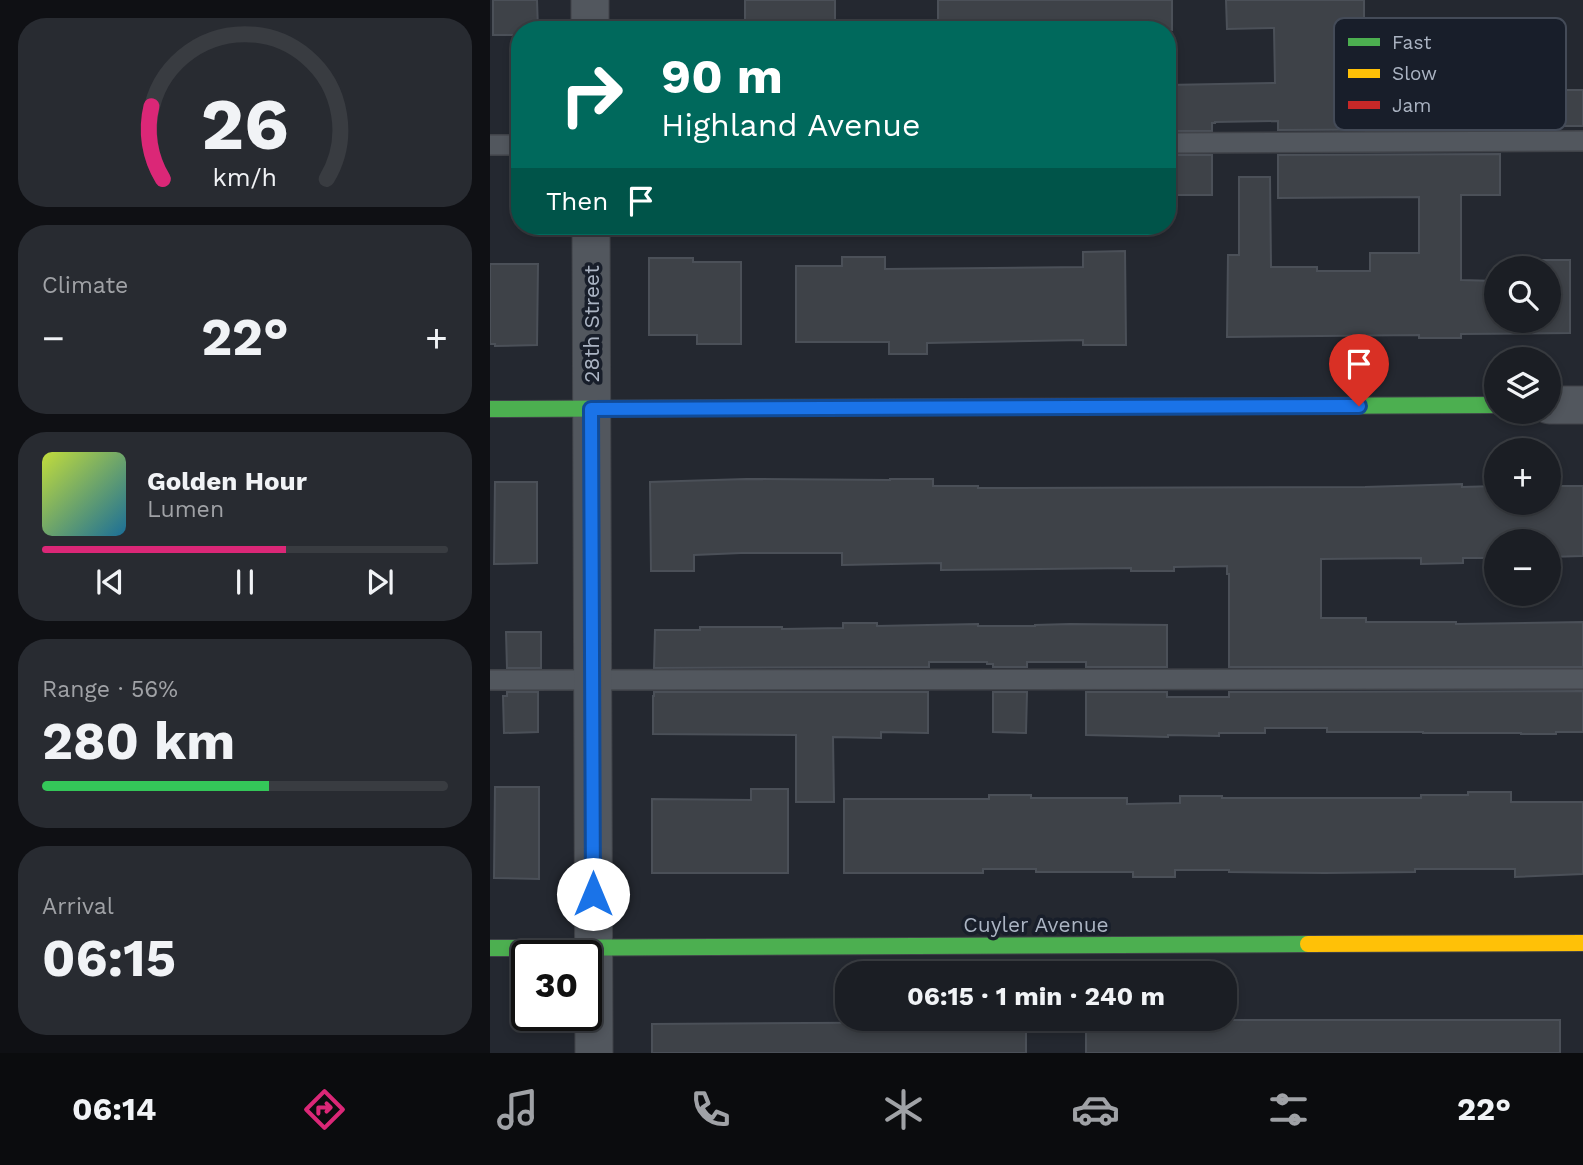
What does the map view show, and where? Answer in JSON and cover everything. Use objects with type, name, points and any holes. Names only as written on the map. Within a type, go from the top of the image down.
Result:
[{"type":"street","points":[[590,0],[590,21]]},
{"type":"street","name":"28th Street","points":[[591,235],[593,940]]},
{"type":"street","points":[[490,409],[1484,405]]},
{"type":"street","points":[[1561,405],[1583,405]]},
{"type":"street","name":"Cuyler Avenue","points":[[602,947],[1583,943]]},
{"type":"street","name":"Cuyler Avenue","points":[[490,948],[511,948]]},
{"type":"street","name":"28th Street","points":[[594,1031],[594,1053]]},
{"type":"lane","points":[[1176,142],[1583,141]]},
{"type":"lane","points":[[490,145],[511,145]]},
{"type":"lane","points":[[490,680],[1583,679]]},
{"type":"building","points":[[493,0],[537,0],[538,21],[511,21],[511,35],[493,35]]},
{"type":"building","points":[[745,0],[835,0],[835,21],[745,21]]},
{"type":"building","points":[[938,0],[1172,0],[1172,21],[938,21]]},
{"type":"building","points":[[1226,0],[1364,0],[1364,18],[1334,18],[1334,130],[1278,130],[1278,121],[1215,122],[1212,123],[1212,131],[1176,131],[1176,85],[1275,83],[1274,28],[1227,29]]},
{"type":"building","points":[[1566,90],[1583,90],[1583,126],[1566,126]]},
{"type":"building","points":[[1500,154],[1500,195],[1461,195],[1461,280],[1484,281],[1484,333],[1561,333],[1561,260],[1570,260],[1570,333],[1461,334],[1461,338],[1419,338],[1419,335],[1227,337],[1228,255],[1239,255],[1239,177],[1270,177],[1271,267],[1317,267],[1317,271],[1370,271],[1370,253],[1419,253],[1419,197],[1278,198],[1278,155]]},
{"type":"building","points":[[1176,155],[1212,155],[1212,195],[1176,195]]},
{"type":"building","points":[[1125,251],[1126,345],[1083,345],[1083,340],[927,343],[927,354],[889,354],[889,342],[796,342],[796,266],[842,266],[842,257],[885,257],[885,269],[1083,267],[1083,252]]},
{"type":"building","points":[[649,258],[741,262],[741,344],[697,344],[697,335],[649,335]]},
{"type":"building","points":[[490,264],[538,264],[537,345],[490,344]]},
{"type":"building","points":[[933,479],[933,486],[978,488],[1365,487],[1462,484],[1462,487],[1484,486],[1484,515],[1561,515],[1561,486],[1583,486],[1583,556],[1561,557],[1561,529],[1484,529],[1484,558],[1463,558],[1463,563],[1421,564],[1421,558],[1321,559],[1321,618],[1456,624],[1583,622],[1583,667],[1229,667],[1227,566],[1174,567],[1174,571],[1131,571],[1131,568],[941,570],[941,563],[842,565],[842,553],[741,553],[694,555],[694,571],[651,571],[650,482]]},
{"type":"building","points":[[495,482],[537,482],[537,563],[494,564]]},
{"type":"building","points":[[843,623],[877,623],[877,626],[1167,625],[1167,667],[1086,667],[1086,662],[1027,662],[1027,667],[993,667],[993,664],[987,662],[929,662],[929,667],[654,668],[655,630],[700,630],[700,627],[843,628]]},
{"type":"building","points":[[506,632],[541,632],[541,668],[507,668]]},
{"type":"building","points":[[1583,691],[1583,732],[1327,732],[1327,728],[1265,728],[1265,733],[1219,733],[1219,736],[1086,735],[1086,692],[1167,692],[1167,697],[1229,697],[1229,692]]},
{"type":"building","points":[[507,692],[538,692],[538,732],[504,733],[503,696],[507,696]]},
{"type":"building","points":[[654,692],[928,692],[928,733],[881,732],[881,738],[833,737],[834,802],[796,802],[796,735],[653,734]]},
{"type":"building","points":[[993,692],[1027,692],[1026,733],[993,732]]},
{"type":"building","points":[[495,787],[539,787],[539,879],[494,878]]},
{"type":"building","points":[[751,789],[788,789],[788,873],[652,873],[652,799],[751,800]]},
{"type":"building","points":[[1468,792],[1511,792],[1511,802],[1583,802],[1583,874],[1515,877],[1515,869],[1415,869],[1415,872],[1325,873],[1175,870],[1175,877],[1133,877],[1133,872],[1036,872],[1036,869],[983,869],[983,873],[844,873],[844,799],[989,799],[989,795],[1031,795],[1031,798],[1127,798],[1127,804],[1180,803],[1180,796],[1421,798],[1421,795],[1468,795]]},
{"type":"building","points":[[1237,1020],[1560,1020],[1560,1053],[1086,1053],[1086,1031],[1237,1031]]},
{"type":"building","points":[[835,1023],[835,1031],[1026,1031],[1026,1053],[652,1053],[652,1024]]},
{"type":"traffic: fast","points":[[1277,406],[1484,405]]},
{"type":"traffic: fast","points":[[490,409],[961,407]]},
{"type":"traffic: fast","points":[[490,948],[1308,944]]},
{"type":"traffic: slow","points":[[1308,944],[1583,943]]},
{"type":"traffic: jam","points":[[961,407],[1277,406]]},
{"type":"route","points":[[593,894],[591,409],[1359,406]]}]
